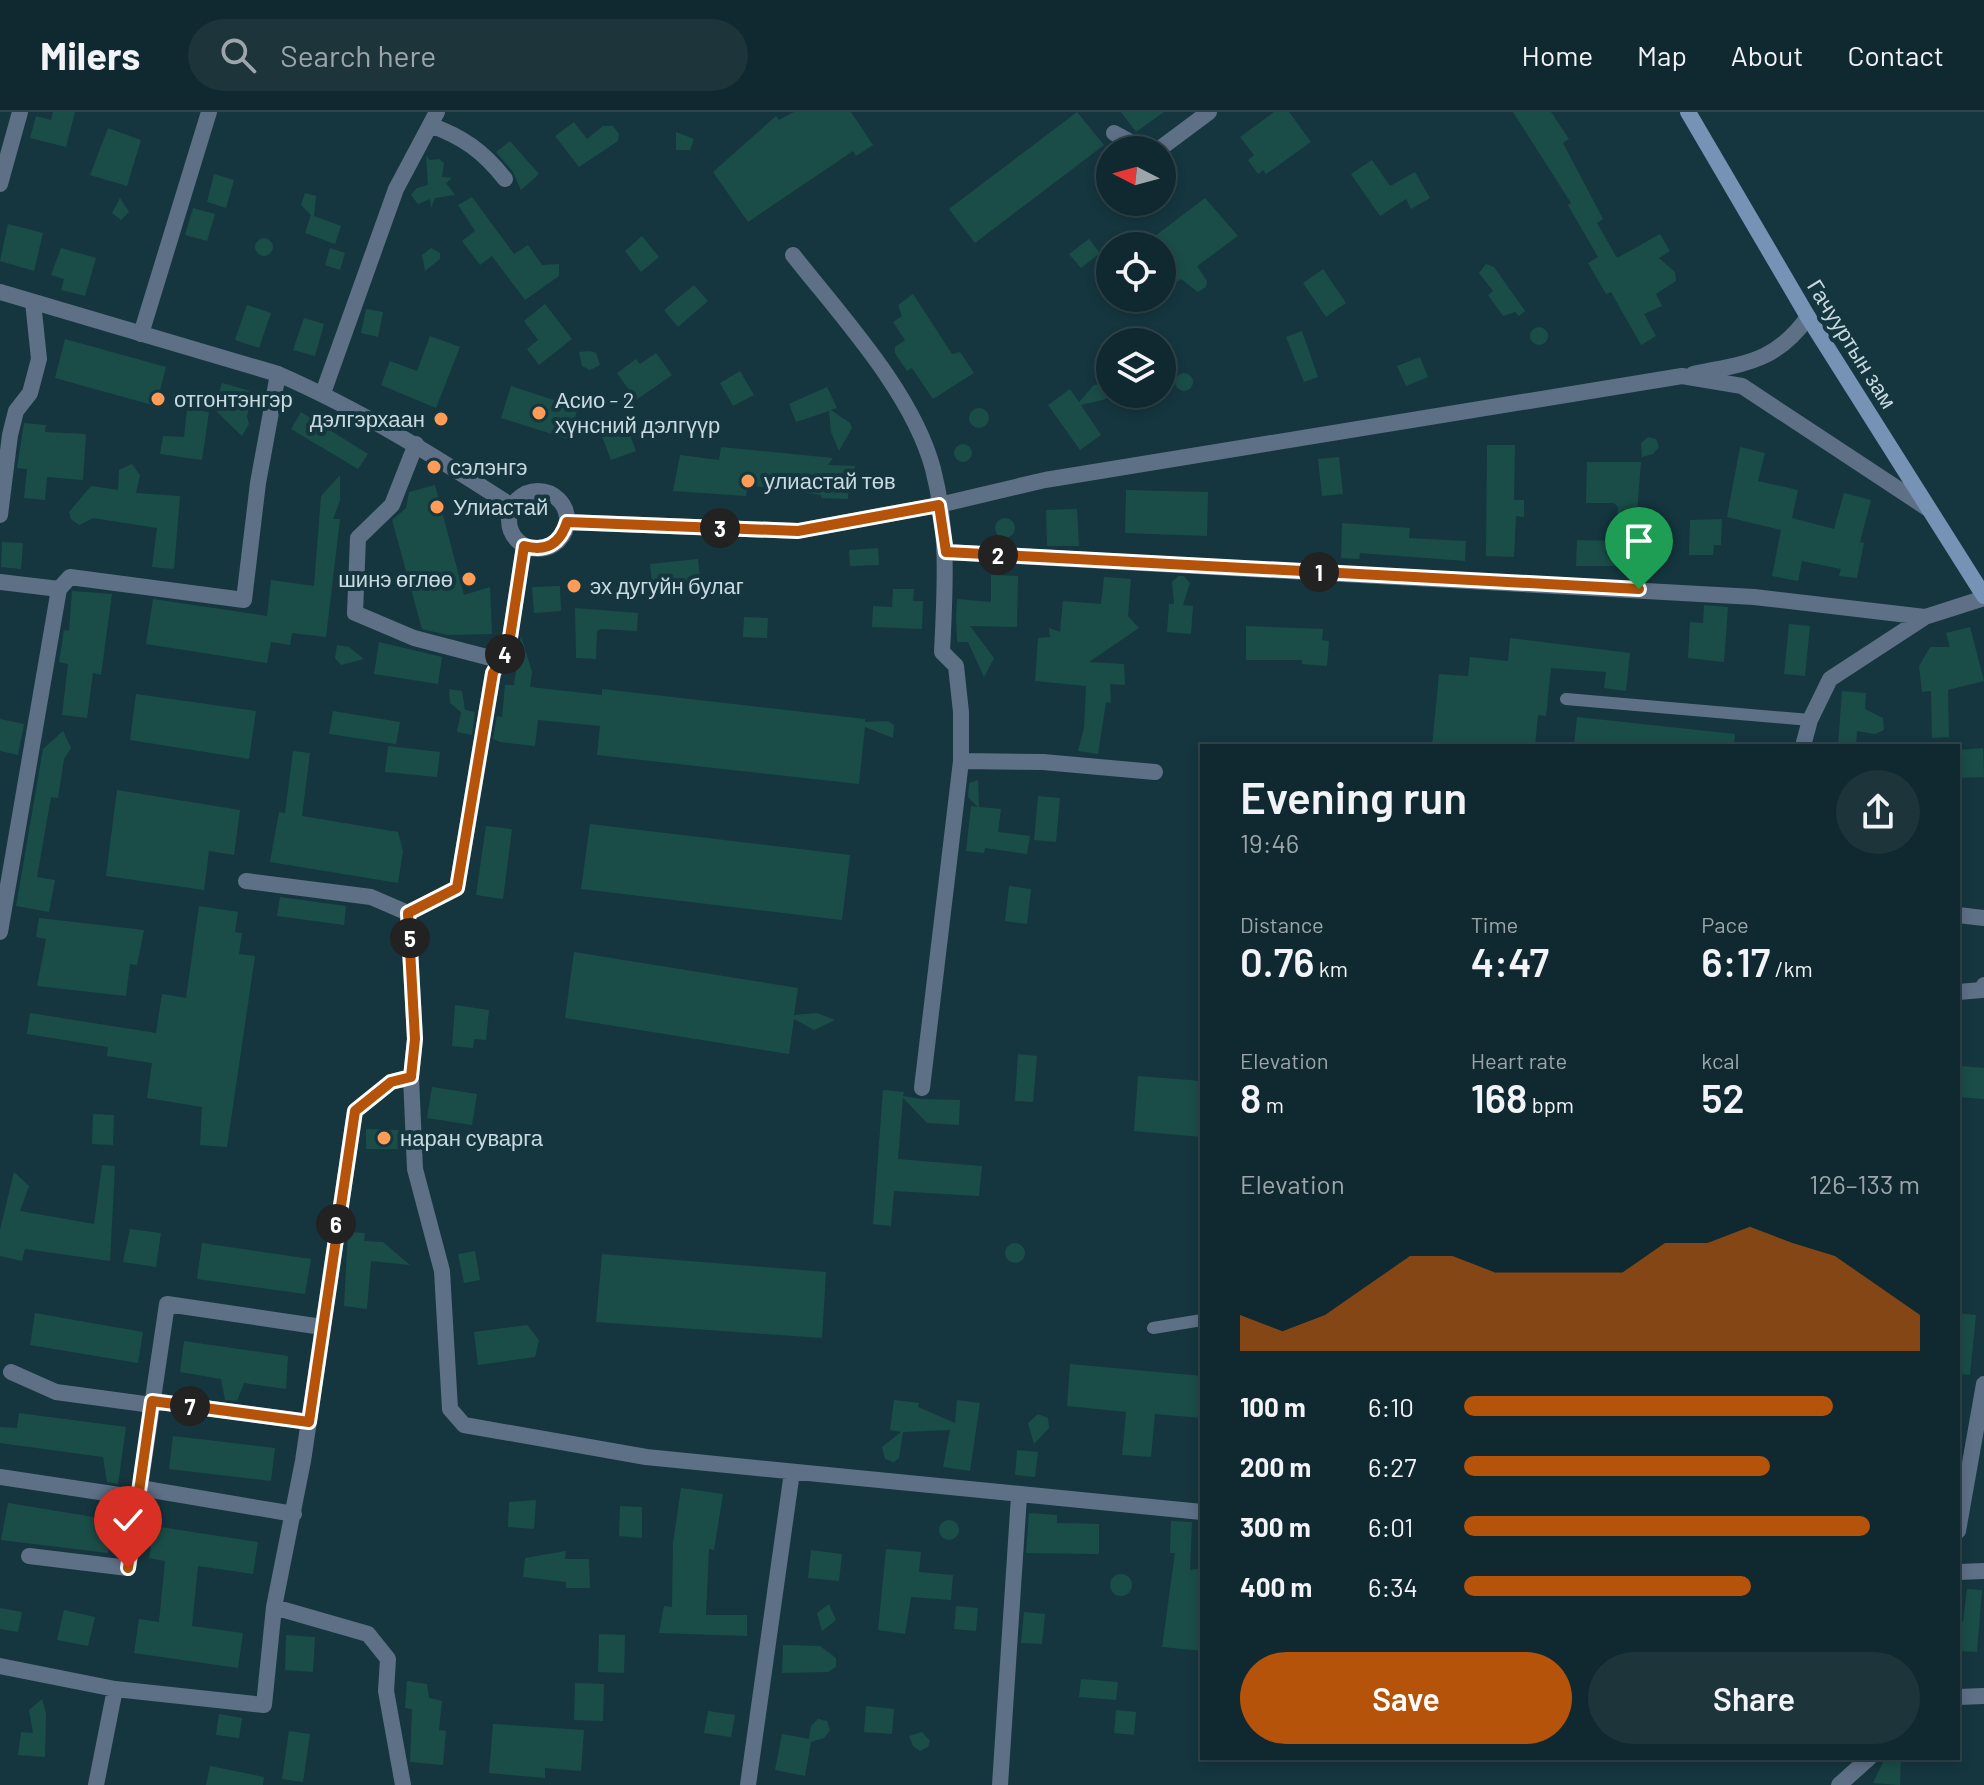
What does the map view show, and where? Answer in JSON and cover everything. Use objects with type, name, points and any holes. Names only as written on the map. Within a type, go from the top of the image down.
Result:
[{"type":"main road","name":"Гачууртын зам","points":[[1688,112],[1808,317],[1984,597]]},
{"type":"street","points":[[0,184],[20,112]]},
{"type":"street","points":[[141,334],[209,112]]},
{"type":"street","points":[[1176,137],[1209,112]]},
{"type":"street","points":[[323,393],[396,189],[434,118],[488,157],[505,179]]},
{"type":"street","points":[[1114,133],[1119,136]]},
{"type":"street","points":[[793,255],[887,378],[917,428],[933,469],[939,505],[946,552],[942,652],[956,666],[961,712],[961,761],[922,1088]]},
{"type":"street","points":[[0,292],[278,374],[323,393],[416,444],[512,506]]},
{"type":"street","points":[[0,515],[16,411],[30,393],[39,359],[33,302]]},
{"type":"street","points":[[567,522],[798,531],[939,505],[1045,480],[1682,376],[1767,357],[1793,338],[1808,317]]},
{"type":"street","points":[[0,932],[59,589],[70,577],[244,600],[258,483],[278,374]]},
{"type":"street","points":[[1682,376],[1742,386],[1927,508]]},
{"type":"street","points":[[416,444],[392,505],[358,538],[355,613],[414,638],[502,661]]},
{"type":"street","points":[[529,492],[551,494],[560,501],[567,522],[557,542],[546,548],[524,546],[510,529],[512,506],[529,492]]},
{"type":"street","points":[[408,913],[457,888],[493,673],[509,644],[524,546]]},
{"type":"street","points":[[946,552],[1711,594],[1925,617]]},
{"type":"street","points":[[0,582],[59,589]]},
{"type":"street","points":[[1804,744],[1810,720],[1830,679],[1925,617],[1984,597]]},
{"type":"street","points":[[961,761],[1043,762],[1155,772]]},
{"type":"street","points":[[246,881],[371,897],[408,913]]},
{"type":"street","points":[[408,913],[415,1039],[411,1077],[415,1169],[442,1271],[450,1409],[464,1425],[646,1457],[1200,1512]]},
{"type":"street","points":[[1960,915],[1984,918]]},
{"type":"street","points":[[1960,992],[1982,990],[1984,985]]},
{"type":"street","points":[[0,1666],[115,1689],[264,1705],[274,1607],[294,1514],[355,1111],[391,1082],[411,1077]]},
{"type":"street","points":[[29,1556],[128,1568],[167,1304],[322,1327]]},
{"type":"street","points":[[11,1372],[56,1392],[309,1422]]},
{"type":"street","points":[[1960,1520],[1984,1384]]},
{"type":"street","points":[[748,1785],[792,1472]]},
{"type":"street","points":[[0,1477],[294,1514]]},
{"type":"street","points":[[1000,1785],[1019,1496]]},
{"type":"street","points":[[1960,1572],[1984,1571]]},
{"type":"street","points":[[274,1607],[368,1634],[388,1659],[386,1691],[403,1785]]},
{"type":"street","points":[[96,1785],[115,1689]]},
{"type":"street","points":[[1960,1697],[1984,1696]]},
{"type":"street","points":[[1839,1785],[1867,1760]]},
{"type":"lane","points":[[1566,699],[1810,720]]},
{"type":"lane","points":[[1153,1328],[1200,1320]]},
{"type":"building","points":[[53,112],[75,112],[66,147],[30,138],[36,116],[51,120]]},
{"type":"building","points":[[794,112],[851,112],[873,145],[856,156],[853,151],[748,222],[713,172],[776,116],[779,120]]},
{"type":"building","points":[[1077,112],[1097,136],[1096,151],[975,243],[949,209]]},
{"type":"building","points":[[1121,112],[1164,112],[1136,132]]},
{"type":"building","points":[[1274,112],[1289,112],[1311,142],[1266,174],[1263,170],[1258,174],[1248,160],[1254,155],[1240,137]]},
{"type":"building","points":[[1513,112],[1551,112],[1569,139],[1563,143],[1603,219],[1597,223],[1617,258],[1660,234],[1670,251],[1659,258],[1675,272],[1676,281],[1656,294],[1662,306],[1644,314],[1656,336],[1641,345],[1611,292],[1606,294],[1588,263],[1598,257],[1568,205],[1571,203]]},
{"type":"building","points":[[574,122],[587,139],[603,126],[613,126],[619,134],[618,141],[579,167],[555,136]]},
{"type":"building","points":[[108,128],[141,140],[127,186],[90,175]]},
{"type":"building","points":[[676,132],[694,139],[690,150],[676,150]]},
{"type":"building","points":[[510,141],[539,174],[521,190],[513,172],[496,152]]},
{"type":"building","points":[[426,156],[444,163],[442,177],[452,178],[446,183],[455,195],[435,198],[431,208],[430,199],[418,204],[411,195],[417,188],[428,185]]},
{"type":"building","points":[[1372,160],[1390,186],[1415,172],[1430,198],[1411,209],[1406,199],[1380,216],[1351,174]]},
{"type":"building","points":[[214,174],[234,180],[226,208],[207,202]]},
{"type":"building","points":[[305,193],[316,196],[314,216],[341,226],[335,244],[305,233],[311,215],[301,205]]},
{"type":"building","points":[[472,197],[514,254],[528,245],[542,265],[559,264],[559,276],[525,300],[492,256],[480,265],[462,241],[475,231],[458,205]]},
{"type":"building","points":[[120,198],[129,212],[121,220],[112,213]]},
{"type":"building","points":[[1205,198],[1238,236],[1197,266],[1207,281],[1206,287],[1198,292],[1181,279],[1176,281],[1176,232],[1160,232]]},
{"type":"building","points":[[193,208],[215,214],[207,241],[185,235]]},
{"type":"building","points":[[8,224],[43,233],[34,271],[0,261]]},
{"type":"building","points":[[642,236],[659,257],[641,272],[625,251]]},
{"type":"building","points":[[264,238],[273,247],[264,256],[255,247]]},
{"type":"building","points":[[1089,239],[1096,248],[1096,256],[1081,268],[1069,254]]},
{"type":"building","points":[[61,248],[96,258],[85,296],[61,290],[64,279],[51,275]]},
{"type":"building","points":[[330,248],[345,253],[340,270],[325,265]]},
{"type":"building","points":[[431,248],[440,253],[440,259],[425,271],[422,255]]},
{"type":"building","points":[[1486,264],[1494,267],[1525,311],[1519,316],[1515,312],[1503,316],[1488,295],[1493,291],[1479,273]]},
{"type":"building","points":[[1323,269],[1346,303],[1326,317],[1303,283]]},
{"type":"building","points":[[694,285],[708,301],[678,327],[664,310]]},
{"type":"building","points":[[913,294],[952,354],[960,352],[974,373],[933,399],[912,368],[907,371],[895,353],[895,347],[905,340],[893,322],[902,316],[898,305]]},
{"type":"building","points":[[545,304],[572,339],[539,365],[527,349],[538,340],[524,321]]},
{"type":"building","points":[[247,305],[271,313],[259,348],[235,340]]},
{"type":"building","points":[[366,309],[383,312],[378,337],[361,333]]},
{"type":"building","points":[[304,318],[324,324],[315,356],[293,350]]},
{"type":"building","points":[[1535,327],[1543,327],[1548,336],[1546,343],[1535,345],[1530,340],[1530,332]]},
{"type":"building","points":[[1302,331],[1318,377],[1304,382],[1286,337]]},
{"type":"building","points":[[430,336],[460,347],[436,408],[381,385],[390,361],[417,371]]},
{"type":"building","points":[[65,339],[166,367],[156,406],[55,378]]},
{"type":"building","points":[[579,352],[596,353],[600,365],[590,370],[582,366]]},
{"type":"building","points":[[656,353],[672,375],[636,400],[617,373],[636,359],[640,364]]},
{"type":"building","points":[[1420,357],[1428,377],[1406,386],[1397,366]]},
{"type":"building","points":[[740,371],[754,395],[733,406],[720,383]]},
{"type":"building","points":[[1180,373],[1188,373],[1193,378],[1193,386],[1188,391],[1176,388],[1176,376]]},
{"type":"building","points":[[222,383],[254,392],[247,416],[249,424],[242,436],[214,409]]},
{"type":"building","points":[[1094,385],[1096,401],[1081,405],[1101,435],[1080,450],[1048,405],[1070,389],[1079,402]]},
{"type":"building","name":"Асио - 2 хүнсний дэлгүүр","points":[[511,386],[578,408],[568,439],[501,418]]},
{"type":"building","points":[[827,387],[837,408],[831,410],[850,423],[852,428],[839,451],[831,432],[829,411],[796,422],[789,404]]},
{"type":"building","points":[[979,408],[986,411],[989,418],[986,425],[979,428],[972,425],[969,418],[972,411]]},
{"type":"building","points":[[187,409],[209,412],[202,460],[160,454],[163,436],[184,437]]},
{"type":"building","points":[[301,412],[368,454],[358,469],[291,429]]},
{"type":"building","points":[[624,419],[636,451],[611,460],[599,429]]},
{"type":"building","points":[[24,423],[46,425],[45,432],[86,434],[83,480],[47,477],[45,500],[24,498],[27,469],[17,468]]},
{"type":"building","points":[[1648,437],[1656,439],[1659,447],[1653,454],[1642,457],[1641,443]]},
{"type":"building","points":[[959,444],[967,444],[972,453],[970,460],[959,462],[954,457],[954,449]]},
{"type":"building","points":[[1487,445],[1515,445],[1514,500],[1524,500],[1524,517],[1516,516],[1514,557],[1486,556]]},
{"type":"building","points":[[721,447],[833,458],[828,465],[855,466],[855,483],[849,482],[848,499],[821,498],[821,495],[748,485],[746,496],[673,491],[680,455],[719,460]]},
{"type":"building","points":[[1740,447],[1765,453],[1758,481],[1798,490],[1792,518],[1834,529],[1844,493],[1871,500],[1860,542],[1864,543],[1857,578],[1839,576],[1841,569],[1802,561],[1798,581],[1772,576],[1781,530],[1727,517]]},
{"type":"building","points":[[1339,457],[1343,494],[1322,496],[1318,459]]},
{"type":"building","points":[[1587,462],[1641,462],[1633,566],[1576,566],[1577,540],[1615,541],[1618,507],[1614,503],[1586,503]]},
{"type":"building","points":[[132,464],[140,475],[136,493],[180,496],[174,569],[152,567],[157,528],[93,518],[79,525],[71,519],[69,512],[91,486],[118,490],[119,470]]},
{"type":"building","points":[[340,475],[340,501],[333,519],[340,519],[326,637],[292,633],[290,645],[271,642],[267,663],[146,644],[153,599],[267,616],[271,580],[314,586],[321,496]]},
{"type":"building","points":[[435,485],[464,595],[490,587],[492,634],[447,635],[422,629],[392,520],[406,508],[409,492]]},
{"type":"building","points":[[1126,490],[1208,492],[1207,536],[1125,533]]},
{"type":"building","points":[[1077,509],[1079,546],[1047,546],[1046,510]]},
{"type":"building","points":[[1005,518],[1012,521],[1015,528],[1012,535],[1005,538],[998,535],[995,528],[998,521]]},
{"type":"building","points":[[1722,519],[1721,545],[1714,545],[1713,555],[1689,555],[1690,520]]},
{"type":"building","points":[[1342,523],[1410,528],[1409,538],[1466,541],[1465,561],[1360,553],[1359,559],[1341,558]]},
{"type":"building","points":[[2,542],[23,543],[21,569],[1,567]]},
{"type":"building","points":[[878,548],[879,565],[850,566],[849,550]]},
{"type":"building","points":[[698,559],[701,588],[653,594],[650,564]]},
{"type":"building","points":[[991,575],[1018,576],[1017,627],[970,626],[994,658],[984,677],[968,642],[957,642],[957,599],[991,602]]},
{"type":"building","points":[[1178,576],[1184,576],[1190,583],[1183,605],[1193,606],[1191,634],[1167,632],[1169,604],[1174,604],[1172,582]]},
{"type":"building","points":[[1104,577],[1131,579],[1128,616],[1139,628],[1089,662],[1124,664],[1125,685],[1110,684],[1111,703],[1106,702],[1098,754],[1078,751],[1084,728],[1086,686],[1035,681],[1038,638],[1050,637],[1049,628],[1060,632],[1063,601],[1101,604]]},
{"type":"building","points":[[560,586],[561,611],[534,613],[532,587]]},
{"type":"building","points":[[893,589],[914,589],[913,601],[923,601],[922,629],[872,627],[873,606],[892,607]]},
{"type":"building","points":[[72,591],[112,594],[101,675],[93,673],[87,718],[62,715],[68,664],[59,662],[64,630],[69,631]]},
{"type":"building","points":[[1704,605],[1728,607],[1724,662],[1688,658],[1690,622],[1703,623]]},
{"type":"building","points":[[575,608],[638,613],[637,631],[601,629],[597,631],[596,659],[576,658]]},
{"type":"building","points":[[744,617],[768,618],[767,638],[743,637]]},
{"type":"building","points":[[1789,624],[1810,626],[1805,676],[1784,674]]},
{"type":"building","points":[[1246,626],[1323,629],[1322,640],[1329,641],[1327,666],[1302,664],[1302,660],[1246,660]]},
{"type":"building","points":[[1970,627],[1984,681],[1948,690],[1949,737],[1932,738],[1931,691],[1922,692],[1919,666],[1930,647],[1950,647],[1946,633]]},
{"type":"building","points":[[521,636],[532,672],[530,687],[602,695],[602,689],[865,719],[865,722],[888,721],[894,725],[893,738],[865,727],[859,784],[597,755],[600,726],[538,720],[535,746],[500,742],[493,739],[497,716],[502,717],[505,685],[514,685]]},
{"type":"building","points":[[1510,638],[1630,653],[1626,691],[1604,688],[1606,672],[1551,668],[1546,716],[1538,715],[1535,744],[1432,744],[1439,674],[1468,676],[1470,657],[1508,661]]},
{"type":"building","points":[[379,642],[442,657],[438,684],[374,674]]},
{"type":"building","points":[[337,645],[349,647],[364,659],[341,665],[335,658]]},
{"type":"building","points":[[449,689],[462,691],[465,710],[475,712],[472,735],[457,732],[461,712],[450,703]]},
{"type":"building","points":[[1842,691],[1866,693],[1865,709],[1883,718],[1884,730],[1875,734],[1857,731],[1856,744],[1838,744]]},
{"type":"building","points":[[136,694],[256,711],[249,759],[130,740]]},
{"type":"building","points":[[333,711],[400,722],[396,744],[329,734]]},
{"type":"building","points":[[1577,717],[1735,734],[1734,744],[1574,744]]},
{"type":"building","points":[[0,719],[24,724],[18,755],[0,751]]},
{"type":"building","points":[[63,731],[71,748],[64,759],[58,798],[51,797],[37,877],[55,880],[49,912],[16,906],[43,749]]},
{"type":"building","points":[[388,746],[440,752],[437,777],[385,772]]},
{"type":"building","points":[[1983,748],[1984,777],[1960,778],[1960,750]]},
{"type":"building","points":[[293,751],[310,753],[302,816],[398,832],[403,851],[398,883],[270,862],[279,812],[285,813]]},
{"type":"building","points":[[978,780],[979,807],[1001,809],[998,832],[1030,836],[1027,854],[985,848],[984,853],[966,851],[971,806],[978,807],[968,797],[969,783]]},
{"type":"building","points":[[117,790],[240,810],[234,855],[209,851],[204,890],[106,876]]},
{"type":"building","points":[[1038,796],[1060,798],[1056,842],[1034,840]]},
{"type":"building","points":[[590,824],[850,855],[842,920],[581,889]]},
{"type":"building","points":[[486,826],[512,829],[503,899],[476,895]]},
{"type":"building","points":[[1009,886],[1031,889],[1027,924],[1005,921]]},
{"type":"building","points":[[280,897],[346,906],[344,925],[277,916]]},
{"type":"building","points":[[199,906],[238,912],[235,932],[242,933],[239,954],[255,956],[227,1147],[200,1145],[202,1107],[147,1098],[152,1063],[107,1056],[108,1047],[27,1034],[30,1013],[156,1033],[162,994],[186,998]]},
{"type":"building","points":[[39,918],[144,930],[137,965],[130,964],[126,996],[37,986],[46,939],[36,937]]},
{"type":"building","points":[[574,952],[798,988],[794,1015],[817,1013],[835,1020],[814,1030],[794,1019],[789,1054],[565,1018]]},
{"type":"building","points":[[455,1005],[489,1010],[486,1040],[474,1039],[473,1048],[452,1046]]},
{"type":"building","points":[[1018,1054],[1037,1056],[1033,1102],[1015,1101]]},
{"type":"building","points":[[1960,1066],[1984,1068],[1984,1099],[1960,1097]]},
{"type":"building","points":[[1138,1076],[1200,1081],[1200,1137],[1134,1131]]},
{"type":"building","points":[[432,1087],[477,1094],[472,1125],[427,1118]]},
{"type":"building","points":[[883,1090],[904,1092],[903,1096],[921,1099],[960,1100],[959,1125],[927,1123],[903,1098],[898,1159],[982,1166],[979,1196],[894,1191],[891,1226],[873,1224]]},
{"type":"building","points":[[93,1114],[114,1115],[113,1145],[92,1144]]},
{"type":"building","points":[[366,1129],[399,1130],[399,1149],[366,1149]]},
{"type":"building","points":[[102,1165],[115,1166],[110,1261],[25,1249],[22,1261],[0,1256],[0,1230],[14,1172],[29,1186],[20,1211],[94,1224]]},
{"type":"building","points":[[130,1229],[161,1233],[156,1267],[123,1262]]},
{"type":"building","points":[[348,1232],[365,1233],[364,1241],[383,1242],[410,1265],[371,1261],[367,1309],[344,1306]]},
{"type":"building","points":[[202,1243],[311,1259],[305,1294],[197,1279]]},
{"type":"building","points":[[1015,1243],[1022,1246],[1025,1253],[1022,1260],[1015,1263],[1008,1260],[1005,1253],[1008,1246]]},
{"type":"building","points":[[475,1251],[480,1280],[464,1283],[458,1254]]},
{"type":"building","points":[[602,1254],[826,1272],[822,1338],[596,1322]]},
{"type":"building","points":[[35,1313],[143,1332],[138,1363],[30,1345]]},
{"type":"building","points":[[1960,1313],[1976,1315],[1970,1375],[1960,1374]]},
{"type":"building","points":[[527,1325],[539,1340],[535,1357],[478,1365],[474,1332]]},
{"type":"building","points":[[184,1341],[288,1356],[286,1389],[244,1383],[237,1401],[225,1400],[221,1379],[180,1372]]},
{"type":"building","points":[[1070,1364],[1200,1376],[1200,1418],[1155,1414],[1151,1457],[1122,1455],[1126,1412],[1067,1406]]},
{"type":"building","points":[[894,1400],[919,1403],[918,1407],[955,1423],[957,1400],[980,1403],[970,1471],[943,1467],[950,1430],[903,1432],[899,1458],[894,1462],[885,1459],[882,1447],[901,1432],[890,1430]]},
{"type":"building","points":[[19,1413],[126,1427],[118,1484],[107,1482],[103,1457],[0,1443],[0,1427],[17,1428]]},
{"type":"building","points":[[1038,1414],[1048,1418],[1049,1428],[1034,1444],[1028,1423]]},
{"type":"building","points":[[173,1436],[275,1448],[271,1481],[169,1469]]},
{"type":"building","points":[[1017,1450],[1038,1452],[1035,1477],[1015,1475]]},
{"type":"building","points":[[681,1488],[723,1494],[714,1550],[709,1549],[706,1615],[747,1615],[747,1636],[659,1633],[664,1606],[672,1607],[673,1543]]},
{"type":"building","points":[[536,1500],[534,1529],[508,1527],[509,1502]]},
{"type":"building","points":[[8,1503],[112,1520],[108,1553],[1,1540]]},
{"type":"building","points":[[620,1506],[642,1507],[642,1538],[619,1536]]},
{"type":"building","points":[[1029,1513],[1057,1515],[1057,1523],[1099,1524],[1099,1554],[1026,1553]]},
{"type":"building","points":[[949,1520],[956,1523],[959,1530],[956,1537],[949,1540],[942,1537],[939,1530],[942,1523]]},
{"type":"building","points":[[1171,1521],[1192,1522],[1190,1570],[1200,1568],[1200,1651],[1162,1647],[1175,1553],[1170,1553]]},
{"type":"building","points":[[154,1526],[258,1542],[253,1574],[198,1566],[192,1626],[243,1633],[238,1668],[134,1653],[139,1619],[159,1622],[165,1561],[149,1558]]},
{"type":"building","points":[[886,1549],[921,1552],[919,1572],[953,1575],[951,1600],[911,1597],[905,1634],[878,1630]]},
{"type":"building","points":[[811,1550],[842,1554],[839,1581],[808,1578]]},
{"type":"building","points":[[566,1551],[565,1559],[589,1559],[590,1588],[566,1588],[566,1582],[523,1577],[525,1558]]},
{"type":"building","points":[[1117,1574],[1125,1574],[1132,1585],[1125,1596],[1117,1596],[1110,1589],[1110,1581]]},
{"type":"building","points":[[1967,1589],[1982,1590],[1977,1652],[1960,1651],[1960,1622],[1963,1622]]},
{"type":"building","points":[[829,1604],[836,1620],[822,1631],[817,1613]]},
{"type":"building","points":[[956,1606],[978,1608],[976,1631],[954,1629]]},
{"type":"building","points":[[0,1608],[22,1612],[18,1632],[0,1629]]},
{"type":"building","points":[[64,1610],[95,1617],[88,1646],[57,1640]]},
{"type":"building","points":[[1024,1612],[1045,1614],[1042,1644],[1021,1643]]},
{"type":"building","points":[[599,1634],[625,1635],[624,1673],[598,1672]]},
{"type":"building","points":[[286,1635],[315,1637],[313,1672],[285,1670]]},
{"type":"building","points":[[783,1645],[820,1646],[836,1658],[836,1667],[828,1672],[782,1673]]},
{"type":"building","points":[[1081,1679],[1118,1682],[1116,1700],[1079,1697]]},
{"type":"building","points":[[407,1681],[427,1684],[429,1698],[442,1701],[439,1730],[446,1731],[443,1765],[410,1762],[412,1709],[405,1708]]},
{"type":"building","points":[[575,1683],[604,1684],[603,1721],[574,1720]]},
{"type":"building","points":[[42,1699],[46,1713],[45,1757],[18,1755],[21,1732],[33,1733],[29,1710]]},
{"type":"building","points":[[866,1706],[894,1709],[892,1734],[864,1732]]},
{"type":"building","points":[[1116,1710],[1136,1712],[1134,1735],[1114,1733]]},
{"type":"building","points":[[708,1711],[735,1715],[731,1737],[704,1733]]},
{"type":"building","points":[[219,1714],[242,1718],[239,1738],[216,1735]]},
{"type":"building","points":[[818,1719],[827,1721],[830,1730],[824,1738],[811,1742],[805,1776],[775,1770],[782,1734],[809,1739],[811,1726]]},
{"type":"building","points":[[493,1724],[584,1730],[581,1771],[545,1768],[545,1778],[489,1773]]},
{"type":"building","points":[[289,1731],[310,1734],[303,1782],[282,1779]]},
{"type":"building","points":[[922,1732],[930,1741],[928,1747],[920,1751],[913,1746],[909,1736]]},
{"type":"building","points":[[1884,1760],[1901,1760],[1900,1785],[1873,1783]]},
{"type":"building","points":[[210,1766],[264,1777],[263,1785],[206,1785]]},
{"type":"place","name":"отгонтэнгэр","points":[[158,399]]},
{"type":"place","name":"Асио - 2 хүнсний дэлгүүр","points":[[539,413]]},
{"type":"place","name":"дэлгэрхаан","points":[[441,419]]},
{"type":"place","name":"сэлэнгэ","points":[[434,467]]},
{"type":"place","name":"улиастай төв","points":[[748,481]]},
{"type":"place","name":"Улиастай","points":[[437,507]]},
{"type":"place","name":"шинэ өглөө","points":[[469,579]]},
{"type":"place","name":"эх дугуйн булаг","points":[[574,586]]},
{"type":"place","name":"наран суварга","points":[[384,1138]]},
{"type":"route","points":[[128,1568],[152,1401],[309,1422],[334,1235],[355,1111],[391,1082],[411,1077],[415,1039],[408,913],[457,888],[493,673],[509,644],[524,546],[546,548],[557,542],[567,522],[798,531],[939,505],[946,552],[1639,589]]}]
